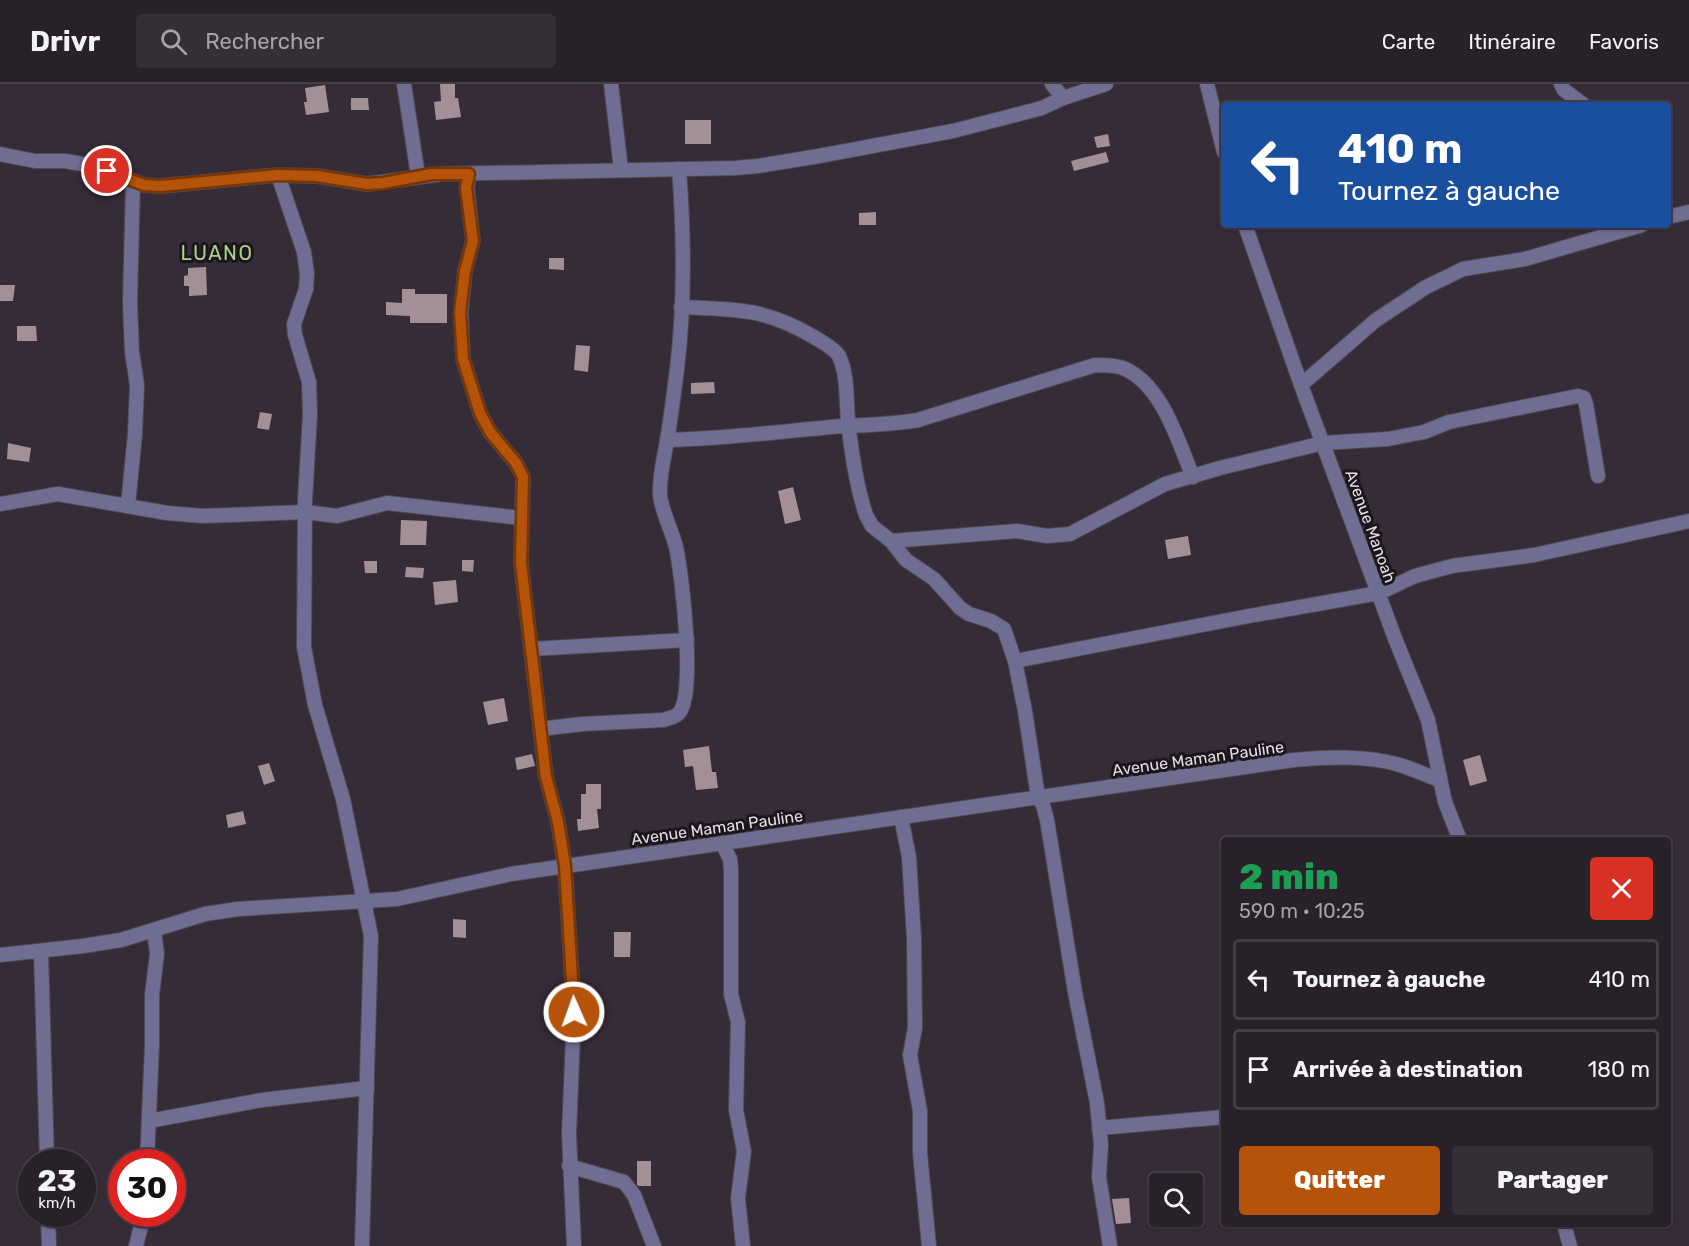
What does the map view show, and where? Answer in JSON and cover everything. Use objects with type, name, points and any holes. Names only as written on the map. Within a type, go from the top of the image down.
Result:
[{"type":"street","points":[[404,84],[418,176]]},
{"type":"street","points":[[611,84],[621,169]]},
{"type":"street","points":[[1052,84],[1063,98]]},
{"type":"street","points":[[0,154],[94,166],[133,182],[161,186],[278,175],[317,176],[367,184],[418,176],[758,166],[953,131],[1042,108],[1063,98],[1106,84]]},
{"type":"street","points":[[1207,84],[1221,140]]},
{"type":"street","points":[[1561,84],[1564,90],[1580,102]]},
{"type":"street","points":[[540,729],[674,717],[680,713],[685,700],[687,620],[676,548],[660,495],[677,367],[681,307],[682,204],[679,169]]},
{"type":"street","points":[[469,174],[466,188],[473,241],[465,271],[460,312],[463,359],[480,413],[490,432],[516,463],[523,477],[521,563],[546,777],[558,822],[565,866],[574,1012],[569,1166],[574,1246]]},
{"type":"street","points":[[278,175],[304,252],[307,274],[306,289],[294,324],[309,382],[304,647],[315,705],[343,799],[371,936],[362,1246]]},
{"type":"street","points":[[128,505],[137,385],[132,352],[130,302],[133,182]]},
{"type":"street","points":[[1671,213],[1689,212]]},
{"type":"street","name":"Avenue Manoah","points":[[1246,228],[1301,385],[1428,720],[1439,780],[1459,837]]},
{"type":"street","points":[[1301,385],[1376,321],[1426,287],[1451,275],[1464,269],[1525,259],[1632,228]]},
{"type":"street","points":[[681,307],[741,310],[769,315],[794,325],[837,354],[841,362],[849,426],[866,515],[872,526],[891,541],[906,561],[930,575],[960,608],[1004,629],[1015,661],[1038,797],[1047,820],[1075,992],[1097,1103],[1100,1128],[1099,1177],[1110,1246]]},
{"type":"street","points":[[667,440],[898,424],[918,420],[1095,365],[1108,365],[1122,368],[1137,376],[1154,394],[1165,411],[1193,477]]},
{"type":"street","points":[[891,541],[1017,531],[1047,536],[1070,534],[1166,484],[1323,443],[1388,439],[1424,432],[1449,422],[1581,397],[1586,404],[1598,476]]},
{"type":"street","points":[[0,504],[58,494],[167,513],[203,516],[305,512],[337,516],[387,503],[521,518]]},
{"type":"street","points":[[1015,661],[1378,593],[1415,576],[1452,566],[1534,555],[1689,521]]},
{"type":"street","points":[[531,649],[687,640]]},
{"type":"street","name":"Avenue Maman Pauline","points":[[0,955],[102,944],[205,914],[238,909],[363,902],[418,896],[511,874],[1294,760],[1329,757],[1374,760],[1399,765],[1439,780]]},
{"type":"street","points":[[901,817],[909,857],[914,938],[915,1028],[910,1055],[920,1111],[920,1153],[929,1246]]},
{"type":"street","points":[[722,843],[730,859],[731,869],[731,993],[738,1022],[736,1110],[744,1151],[738,1198],[743,1246]]},
{"type":"street","points":[[148,1149],[152,982],[157,954],[154,930]]},
{"type":"street","points":[[41,951],[47,1149]]},
{"type":"street","points":[[149,1121],[262,1100],[367,1088]]},
{"type":"street","points":[[1100,1128],[1221,1117]]},
{"type":"street","points":[[569,1166],[624,1182],[634,1194],[654,1246]]},
{"type":"street","points":[[48,1227],[49,1246]]},
{"type":"street","points":[[136,1246],[141,1227]]},
{"type":"street","points":[[1565,1227],[1570,1246]]},
{"type":"building","points":[[440,84],[455,84],[455,98],[458,98],[461,117],[436,120],[434,102],[441,101]]},
{"type":"building","points":[[325,85],[329,112],[306,115],[305,88]]},
{"type":"building","points":[[351,98],[368,98],[369,110],[351,110]]},
{"type":"building","points":[[685,120],[711,120],[711,144],[685,144]]},
{"type":"building","points":[[1108,134],[1110,146],[1097,148],[1094,137]]},
{"type":"building","points":[[1106,152],[1109,162],[1074,171],[1071,161]]},
{"type":"building","points":[[876,212],[876,225],[859,225],[859,213]]},
{"type":"building","points":[[549,258],[564,258],[564,270],[549,269]]},
{"type":"building","points":[[206,267],[207,295],[189,296],[189,286],[184,286],[184,276],[188,275],[188,268]]},
{"type":"building","points":[[0,285],[15,285],[13,301],[0,301]]},
{"type":"building","points":[[402,289],[415,289],[415,294],[447,294],[447,323],[410,323],[410,316],[386,315],[386,302],[402,303]]},
{"type":"building","points":[[17,326],[36,326],[37,341],[17,341]]},
{"type":"building","points":[[576,345],[590,346],[588,372],[574,370]]},
{"type":"building","points":[[714,382],[715,393],[691,394],[691,383]]},
{"type":"building","points":[[260,412],[272,414],[269,430],[257,428]]},
{"type":"building","points":[[8,443],[31,448],[29,462],[7,459]]},
{"type":"building","points":[[793,487],[801,520],[785,524],[778,491]]},
{"type":"building","points":[[401,520],[427,521],[426,545],[400,545]]},
{"type":"building","points":[[1188,536],[1191,555],[1168,559],[1165,540]]},
{"type":"building","points":[[462,560],[474,560],[473,572],[462,571]]},
{"type":"building","points":[[364,561],[377,561],[377,573],[365,573]]},
{"type":"building","points":[[406,567],[424,568],[423,578],[405,577]]},
{"type":"building","points":[[456,580],[458,602],[435,605],[433,582]]},
{"type":"building","points":[[504,698],[508,721],[488,725],[483,702]]},
{"type":"building","points":[[709,746],[712,772],[716,772],[718,788],[696,790],[693,766],[685,767],[683,750]]},
{"type":"building","points":[[532,754],[535,766],[517,770],[515,758]]},
{"type":"building","points":[[1480,755],[1487,781],[1470,786],[1463,760]]},
{"type":"building","points":[[269,763],[275,781],[264,785],[258,766]]},
{"type":"building","points":[[586,784],[601,784],[601,809],[597,809],[599,828],[578,831],[577,819],[581,819],[581,794],[586,794]]},
{"type":"building","points":[[243,811],[246,824],[228,828],[226,815]]},
{"type":"building","points":[[453,919],[466,920],[466,938],[453,937]]},
{"type":"building","points":[[614,932],[631,932],[630,957],[614,957]]},
{"type":"building","points":[[637,1161],[651,1161],[651,1186],[637,1185]]},
{"type":"building","points":[[1129,1198],[1131,1223],[1116,1224],[1112,1199]]},
{"type":"district","name":"LUANO","points":[[217,253]]},
{"type":"route","points":[[107,171],[144,185],[161,186],[278,175],[317,176],[367,184],[432,174],[469,174],[466,188],[473,241],[465,271],[460,312],[463,359],[480,413],[490,432],[516,463],[523,477],[521,563],[546,777],[558,822],[565,866],[574,1012]]}]
